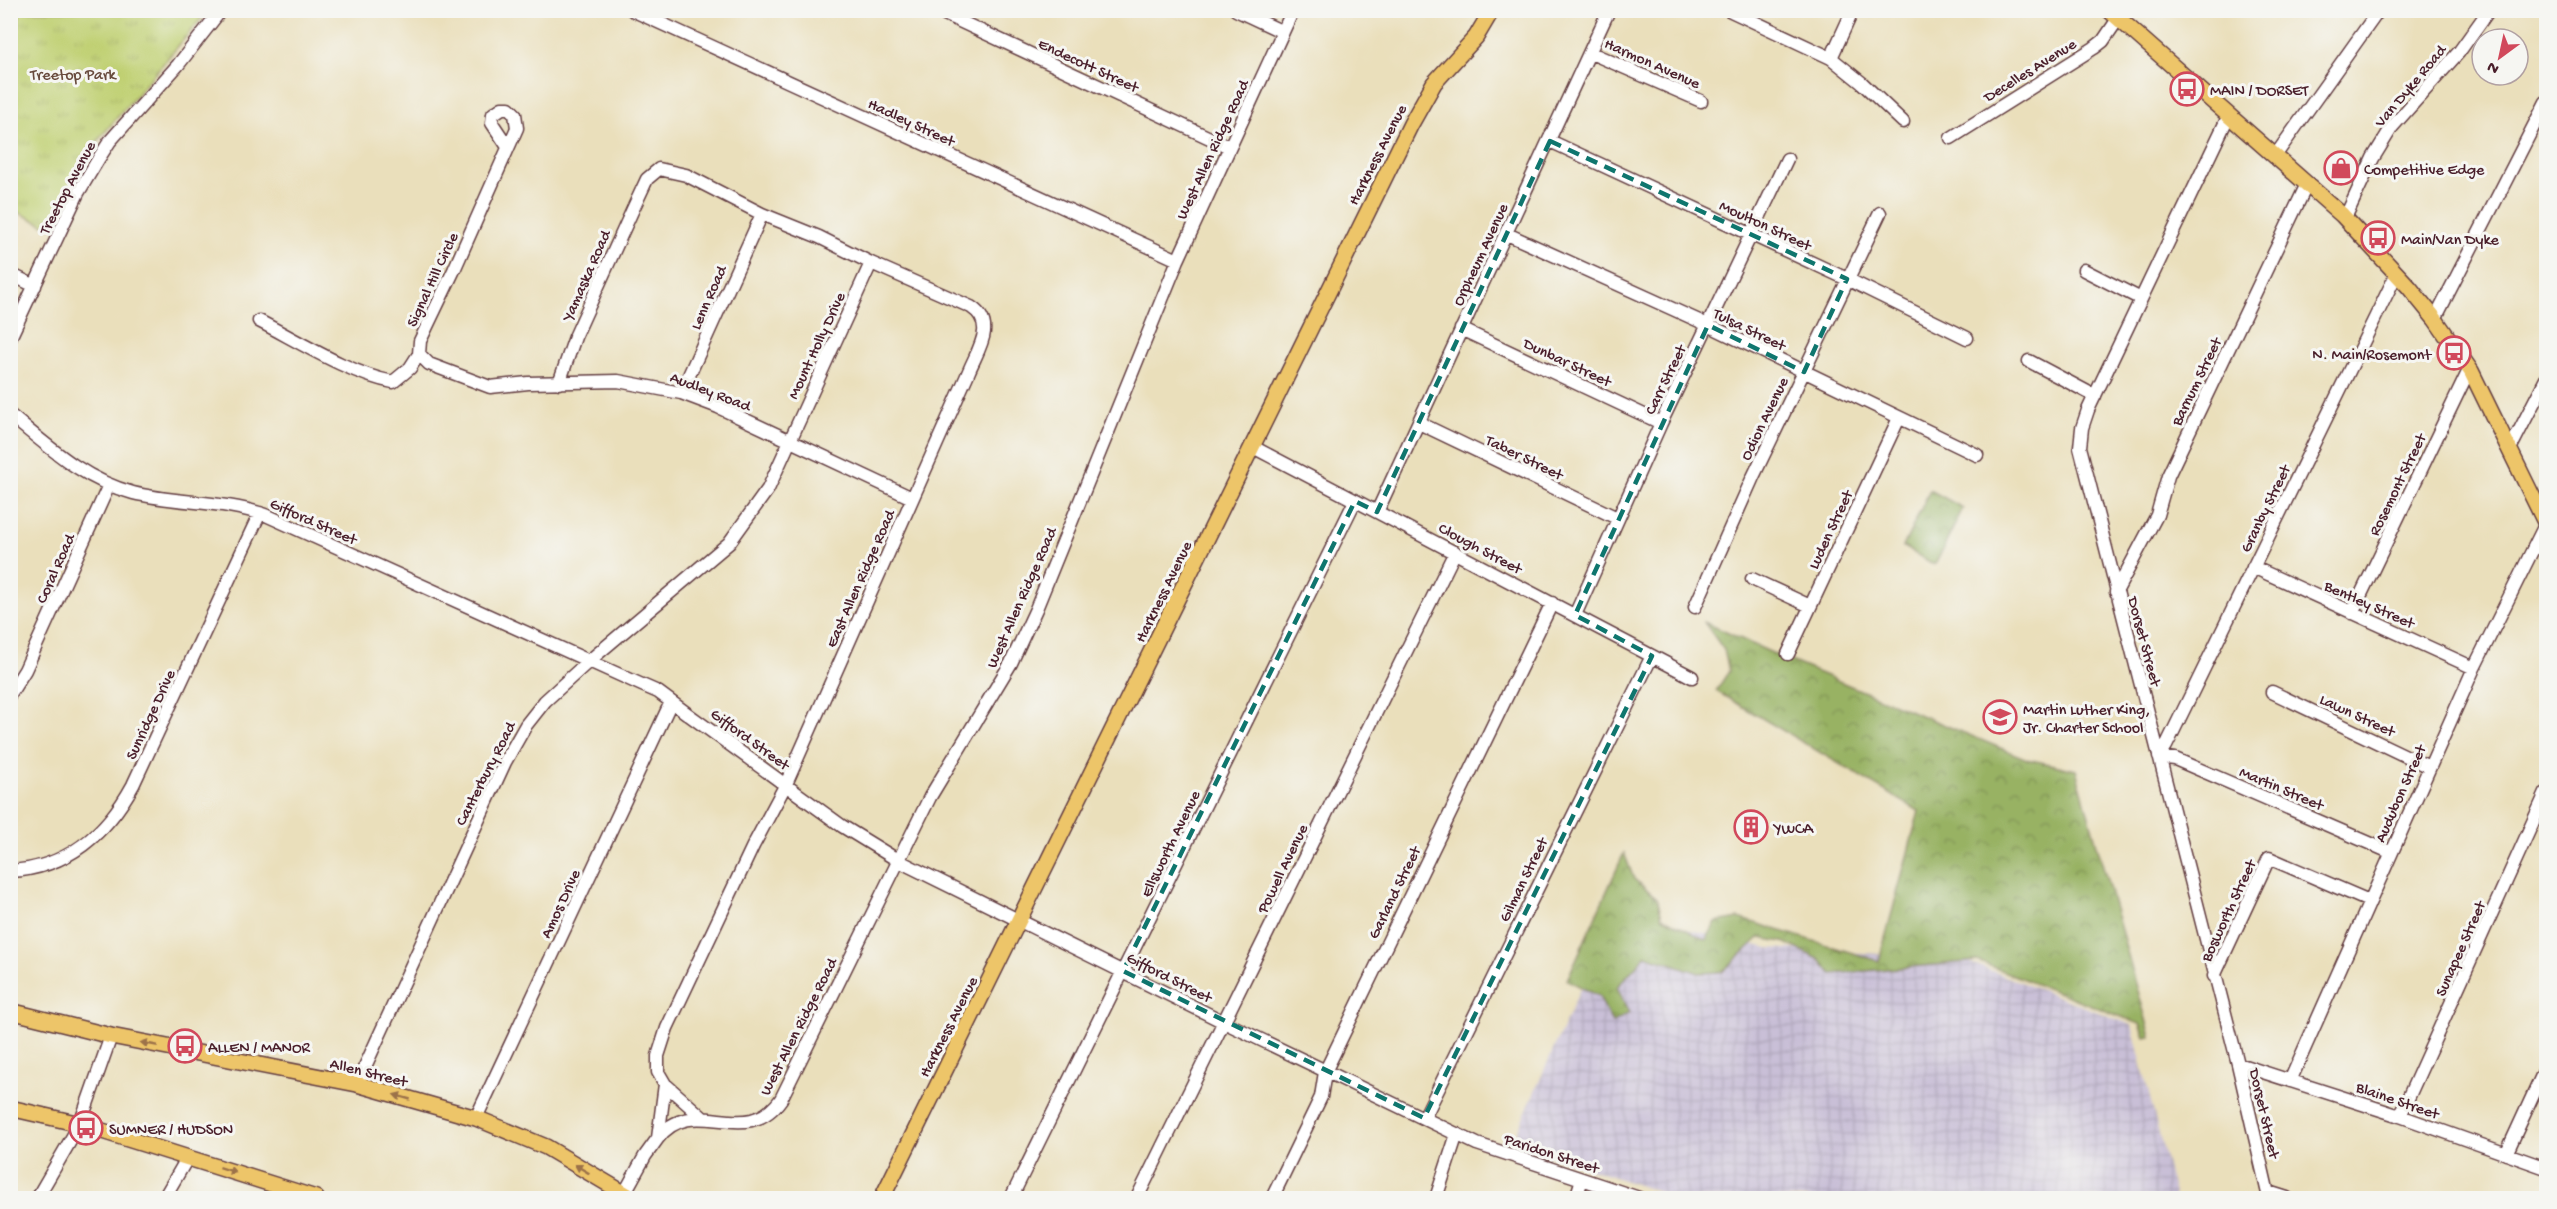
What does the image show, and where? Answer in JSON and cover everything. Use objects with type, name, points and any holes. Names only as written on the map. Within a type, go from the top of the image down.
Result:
[{"type":"main road","name":"Harkness Avenue","points":[[882,1198],[1411,124],[1434,83],[1476,37],[1492,10]]},
{"type":"main road","points":[[2117,14],[2345,218],[2397,273],[2435,319],[2470,368],[2546,524]]},
{"type":"main road","name":"Allen Street","points":[[10,1011],[111,1036],[357,1084],[476,1118],[546,1147],[628,1196]]},
{"type":"main road","points":[[10,1108],[80,1124],[188,1157],[293,1195],[316,1198]]},
{"type":"street","name":"Treetop Avenue","points":[[10,338],[78,193],[110,141],[178,64],[221,10]]},
{"type":"street","name":"Hadley Street","points":[[632,10],[1178,260]]},
{"type":"street","name":"Endecott Street","points":[[936,10],[1229,147]]},
{"type":"street","points":[[1236,10],[1282,32]]},
{"type":"street","name":"West Allen Ridge Road","points":[[658,1138],[675,1123],[690,1117],[745,1122],[762,1118],[776,1106],[930,797],[1011,663],[1036,609],[1178,260],[1293,10]]},
{"type":"street","name":"Orpheum Avenue","points":[[1377,512],[1609,10]]},
{"type":"street","points":[[1729,10],[1831,58],[1862,83],[1903,122]]},
{"type":"street","points":[[1831,58],[1853,10]]},
{"type":"street","points":[[2275,156],[2379,10]]},
{"type":"street","name":"Van Dyke Road","points":[[2345,218],[2373,158],[2392,127],[2459,52],[2489,10]]},
{"type":"street","name":"Decelles Avenue","points":[[1951,138],[2094,48],[2103,41],[2117,14]]},
{"type":"street","name":"Harmon Avenue","points":[[1591,52],[1701,101]]},
{"type":"street","points":[[2435,319],[2547,102]]},
{"type":"street","name":"Dorset Street","points":[[2229,114],[2095,396],[2082,428],[2080,451],[2238,1064],[2269,1195]]},
{"type":"street","name":"Moulton Street","points":[[1550,141],[1847,279],[1967,338]]},
{"type":"street","name":"Signal Hill Circle","points":[[259,321],[355,370],[393,382],[410,368],[419,354],[420,341],[459,260],[508,147]]},
{"type":"street","name":"Carr Street","points":[[1575,615],[1661,423],[1787,159]]},
{"type":"street","name":"East Allen Ridge Road","points":[[628,1196],[645,1156],[658,1138],[665,1084],[659,1076],[658,1056],[665,1035],[753,846],[786,784],[969,371],[983,336],[984,321],[981,315],[971,307],[871,263],[819,237],[762,214],[686,175],[670,170],[656,170],[646,182]]},
{"type":"street","name":"Yamaska Road","points":[[559,383],[584,316],[646,182]]},
{"type":"street","name":"Barnum Street","points":[[2116,592],[2155,519],[2168,476],[2307,184]]},
{"type":"street","name":"Odion Avenue","points":[[1695,607],[1753,477],[1880,213]]},
{"type":"street","name":"Lenn Road","points":[[681,393],[762,214]]},
{"type":"street","name":"Tulsa Street","points":[[1507,234],[1708,326],[1977,455]]},
{"type":"street","name":"Mount Holly Drive","points":[[729,543],[768,489],[871,263]]},
{"type":"street","points":[[2084,270],[2141,299]]},
{"type":"street","name":"Granby Street","points":[[2159,757],[2397,273]]},
{"type":"street","points":[[10,274],[35,286]]},
{"type":"street","name":"Dunbar Street","points":[[1461,329],[1661,423]]},
{"type":"street","name":"Audley Road","points":[[419,354],[429,364],[489,387],[625,382],[681,393],[718,407],[912,498]]},
{"type":"street","points":[[2029,361],[2095,396]]},
{"type":"street","name":"Rosemont Street","points":[[2352,613],[2470,368]]},
{"type":"street","points":[[2510,449],[2547,379]]},
{"type":"street","name":"Gifford Street","points":[[10,416],[67,462],[85,474],[109,485],[136,493],[260,513],[657,692],[842,826],[899,861],[1325,1072],[1457,1134]]},
{"type":"street","name":"Luden Street","points":[[1788,654],[1899,418]]},
{"type":"street","name":"Taber Street","points":[[1419,423],[1617,518]]},
{"type":"street","name":"Clough Street","points":[[1253,447],[1692,677]]},
{"type":"street","name":"Coral Road","points":[[10,694],[40,638],[109,485]]},
{"type":"street","name":"Ellsworth Avenue","points":[[1011,1198],[1355,501]]},
{"type":"street","name":"Sunridge Drive","points":[[10,871],[39,866],[74,851],[99,833],[117,813],[133,785],[260,513]]},
{"type":"street","name":"Audubon Street","points":[[2290,1081],[2390,852],[2474,668],[2546,524]]},
{"type":"street","name":"Canterbury Road","points":[[357,1084],[500,772],[532,715],[589,661],[729,543]]},
{"type":"street","name":"Powell Avenue","points":[[1137,1198],[1455,552]]},
{"type":"street","name":"Bentley Street","points":[[2253,567],[2474,668]]},
{"type":"street","points":[[1752,579],[1810,606]]},
{"type":"street","name":"Garland Street","points":[[1272,1198],[1321,1096],[1325,1072],[1552,603]]},
{"type":"street","name":"Gilman Street","points":[[1424,1118],[1652,656]]},
{"type":"street","name":"Lawn Street","points":[[2272,692],[2429,766]]},
{"type":"street","name":"Amos Drive","points":[[476,1118],[671,702]]},
{"type":"street","name":"Martin Street","points":[[2159,757],[2175,759],[2390,852]]},
{"type":"street","name":"Sunapee Street","points":[[2400,1116],[2547,793]]},
{"type":"street","name":"Bosworth Street","points":[[2214,976],[2269,858],[2369,901]]},
{"type":"street","points":[[37,1198],[80,1124],[111,1036]]},
{"type":"street","name":"Blaine Street","points":[[2238,1064],[2400,1116],[2547,1168]]},
{"type":"street","points":[[2506,1154],[2545,1074]]},
{"type":"street","points":[[665,1084],[702,1117]]},
{"type":"street","points":[[1436,1198],[1457,1134]]},
{"type":"street","name":"Paridon Street","points":[[1457,1134],[1488,1148],[1639,1198]]},
{"type":"street","points":[[164,1198],[188,1157]]},
{"type":"street","points":[[1576,1198],[1582,1179]]},
{"type":"street","points":[[2269,1195],[2287,1198]]},
{"type":"highlighted area","points":[[1550,141],[1847,279],[1804,372],[1708,325],[1575,615],[1652,656],[1424,1118],[1123,971],[1355,501],[1377,512]]},
{"type":"shaded area","points":[[1614,912],[1768,948],[1958,958],[2132,1025],[2175,1198],[1677,1198],[1512,1143]]},
{"type":"green space","name":"Treetop Park","points":[[20,11],[208,11],[100,138],[79,171],[51,228],[11,209],[11,63]]},
{"type":"green space","points":[[1930,490],[1963,508],[1935,565],[1903,547]]},
{"type":"green space","points":[[1704,622],[1783,658],[2027,759],[2076,770],[2151,1037],[2145,1038],[2140,1024],[1977,961],[1832,974],[1819,959],[1783,942],[1759,938],[1722,972],[1699,973],[1646,955],[1617,987],[1629,1013],[1612,1023],[1599,996],[1567,980],[1624,853],[1634,879],[1657,898],[1662,917],[1706,940],[1716,922],[1739,918],[1879,961],[1919,811],[1716,691],[1729,671],[1724,650]]},
{"type":"place","name":"MAIN / DORSET","points":[[2187,89]]},
{"type":"place","name":"Competitive Edge","points":[[2341,168]]},
{"type":"place","name":"Main/Van Dyke","points":[[2378,238]]},
{"type":"place","name":"N. Main/Rosemont","points":[[2454,353]]},
{"type":"place","name":"Martin Luther King, Jr. Charter School","points":[[2000,717]]},
{"type":"place","name":"YWCA","points":[[1751,827]]},
{"type":"place","name":"ALLEN / MANOR","points":[[185,1046]]},
{"type":"place","name":"SUMNER / HUDSON","points":[[86,1128]]}]
